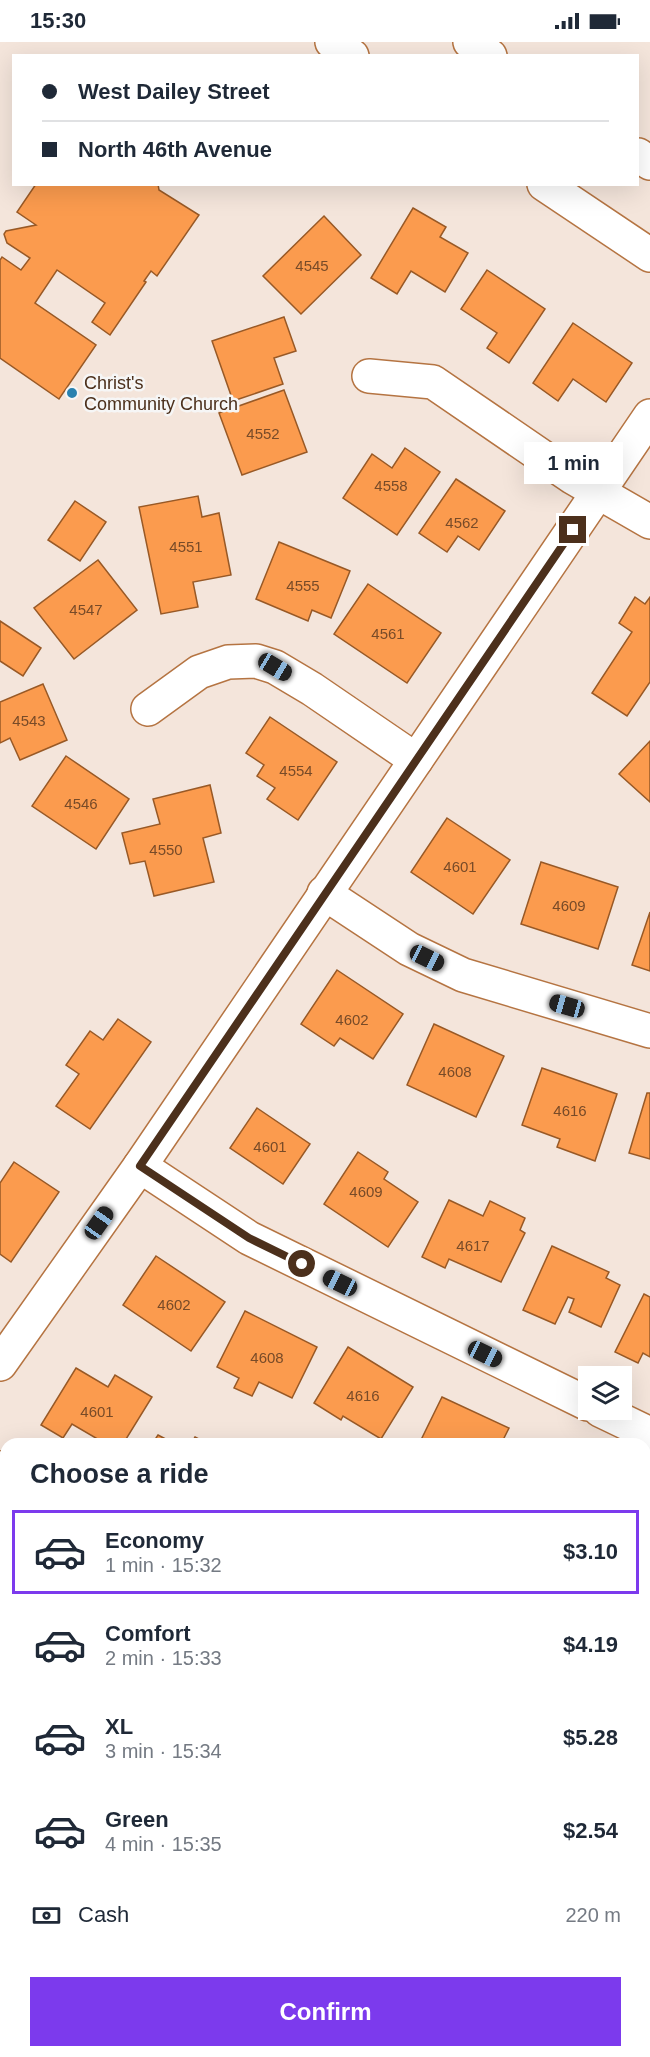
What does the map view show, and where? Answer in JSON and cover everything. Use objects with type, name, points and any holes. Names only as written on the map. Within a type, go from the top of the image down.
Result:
[{"type":"street","points":[[332,42],[349,54]]},
{"type":"street","points":[[470,42],[487,54]]},
{"type":"street","points":[[547,186],[650,255]]},
{"type":"street","points":[[369,376],[433,382],[572,477],[650,522]]},
{"type":"street","points":[[0,1364],[9,1331],[140,1166],[650,416]]},
{"type":"street","points":[[148,709],[199,672],[228,662],[256,661],[275,667],[312,689],[416,760]]},
{"type":"street","points":[[324,893],[409,949],[463,975],[650,1031]]},
{"type":"street","points":[[140,1166],[249,1238],[578,1399]]},
{"type":"street","points":[[621,1420],[650,1434]]},
{"type":"building","points":[[35,186],[158,186],[159,190],[199,215],[157,276],[151,271],[110,335],[92,322],[105,303],[57,270],[35,303],[96,345],[59,399],[0,358],[0,260],[2,257],[21,270],[30,258],[7,243],[4,234],[6,231],[36,225],[17,212]]},
{"type":"building","points":[[413,208],[446,227],[440,237],[468,253],[445,292],[411,271],[397,294],[371,278]]},
{"type":"building","points":[[324,216],[361,255],[301,314],[263,276]]},
{"type":"building","points":[[487,270],[545,309],[509,363],[487,348],[497,333],[461,309]]},
{"type":"building","points":[[284,317],[296,351],[274,358],[283,384],[233,401],[212,341]]},
{"type":"building","points":[[573,323],[632,363],[606,402],[573,379],[558,401],[533,383]]},
{"type":"building","points":[[284,390],[307,452],[242,475],[219,413]]},
{"type":"building","points":[[405,448],[440,472],[397,535],[343,498],[372,454],[392,468]]},
{"type":"building","points":[[456,479],[505,511],[479,550],[458,536],[447,552],[419,533]]},
{"type":"building","points":[[198,496],[202,517],[219,513],[231,575],[193,582],[198,607],[161,614],[139,507]]},
{"type":"building","points":[[75,501],[106,522],[80,561],[48,540]]},
{"type":"building","points":[[279,542],[350,571],[331,618],[312,610],[308,621],[256,599]]},
{"type":"building","points":[[98,560],[137,610],[74,659],[34,608]]},
{"type":"building","points":[[368,584],[441,633],[407,683],[334,634]]},
{"type":"building","points":[[635,597],[645,604],[650,597],[650,682],[627,716],[592,693],[632,632],[619,623]]},
{"type":"building","points":[[0,621],[41,648],[23,676],[0,661]]},
{"type":"building","points":[[43,684],[67,740],[20,760],[10,738],[0,743],[0,702]]},
{"type":"building","points":[[270,717],[337,762],[298,820],[267,799],[275,788],[257,776],[264,765],[246,753]]},
{"type":"building","points":[[650,741],[650,802],[619,774]]},
{"type":"building","points":[[66,756],[129,799],[96,849],[32,806]]},
{"type":"building","points":[[210,785],[221,833],[203,838],[214,882],[154,896],[145,861],[130,864],[122,833],[160,824],[153,799]]},
{"type":"building","points":[[447,818],[510,860],[473,914],[411,872]]},
{"type":"building","points":[[541,862],[618,887],[598,949],[521,924]]},
{"type":"building","points":[[650,912],[650,971],[632,965]]},
{"type":"building","points":[[337,970],[403,1014],[373,1059],[340,1038],[334,1046],[301,1024]]},
{"type":"building","points":[[118,1019],[151,1042],[90,1129],[56,1106],[79,1074],[66,1065],[90,1031],[103,1040]]},
{"type":"building","points":[[434,1024],[504,1056],[476,1117],[407,1085]]},
{"type":"building","points":[[542,1068],[617,1094],[595,1161],[557,1147],[560,1139],[522,1125]]},
{"type":"building","points":[[647,1093],[650,1093],[650,1159],[629,1153]]},
{"type":"building","points":[[257,1108],[310,1144],[283,1184],[230,1148]]},
{"type":"building","points":[[358,1152],[388,1172],[384,1179],[418,1202],[388,1247],[324,1204]]},
{"type":"building","points":[[14,1162],[59,1192],[11,1262],[0,1254],[0,1183]]},
{"type":"building","points":[[449,1200],[483,1216],[490,1201],[525,1218],[520,1230],[525,1233],[501,1282],[449,1259],[445,1268],[422,1257]]},
{"type":"building","points":[[552,1246],[609,1272],[606,1278],[620,1285],[601,1327],[569,1312],[574,1299],[568,1297],[555,1324],[523,1310]]},
{"type":"building","points":[[156,1256],[225,1302],[191,1351],[123,1305]]},
{"type":"building","points":[[644,1294],[650,1297],[650,1357],[643,1353],[638,1363],[615,1352]]},
{"type":"building","points":[[245,1311],[317,1347],[292,1398],[259,1382],[252,1396],[234,1388],[239,1378],[217,1367]]},
{"type":"building","points":[[348,1347],[413,1387],[382,1438],[343,1416],[341,1420],[314,1403]]},
{"type":"building","points":[[76,1368],[108,1387],[115,1375],[152,1397],[127,1438],[96,1438],[72,1424],[63,1438],[41,1425]]},
{"type":"building","points":[[442,1397],[509,1428],[504,1438],[422,1438]]},
{"type":"place","name":"Christ's Community Church","points":[[72,393]]},
{"type":"route","points":[[302,1264],[249,1238],[140,1166],[573,530]]}]
